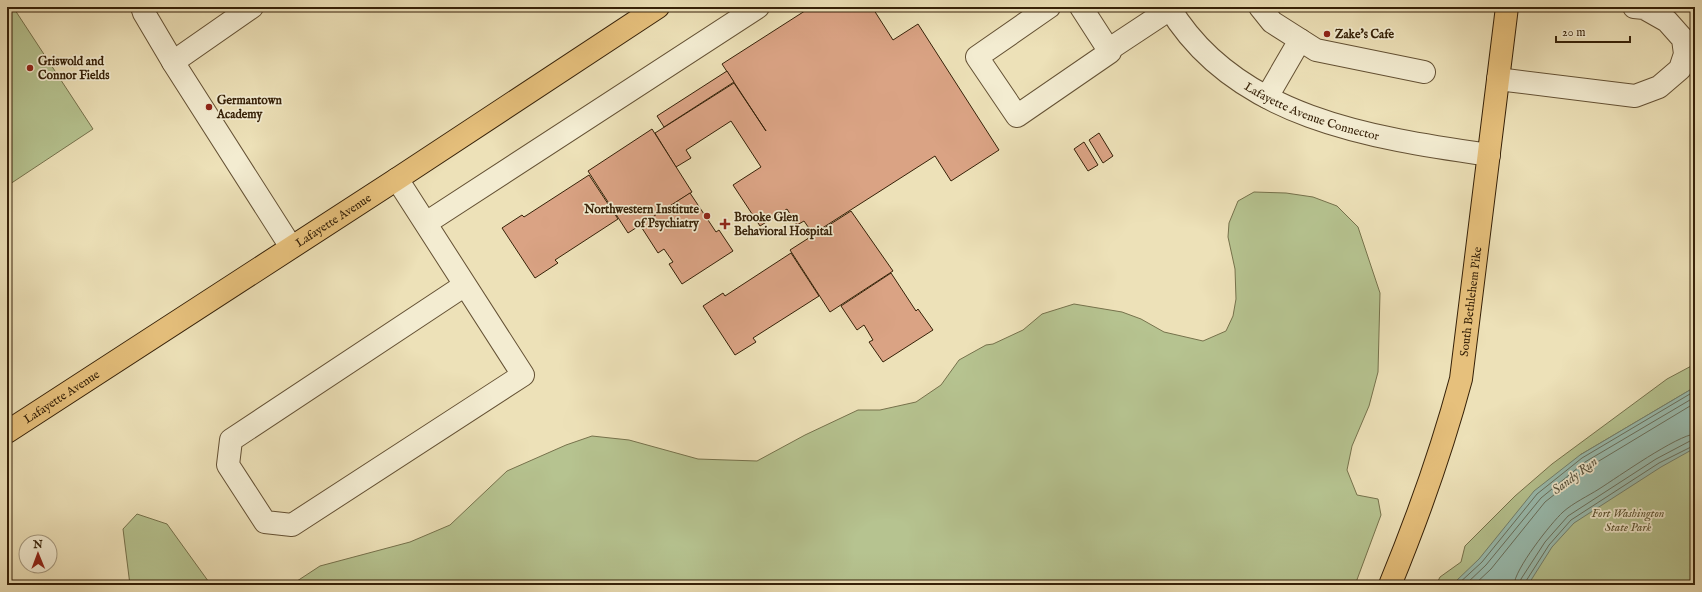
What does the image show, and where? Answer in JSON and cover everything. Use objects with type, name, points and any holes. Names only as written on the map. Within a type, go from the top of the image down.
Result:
[{"type":"main road","name":"Lafayette Avenue","points":[[7,432],[397,179],[658,7]]},
{"type":"main road","name":"South Bethlehem Pike","points":[[1391,581],[1419,515],[1448,430],[1461,380],[1507,7]]},
{"type":"street","points":[[142,7],[144,13],[173,62],[291,247]]},
{"type":"street","points":[[173,62],[252,7]]},
{"type":"street","points":[[426,223],[758,7]]},
{"type":"street","points":[[1049,7],[977,57],[1017,116],[1110,52],[1081,7]]},
{"type":"street","points":[[1260,7],[1272,22],[1316,50],[1424,72]]},
{"type":"street","points":[[1498,79],[1635,96],[1659,87],[1680,69],[1685,54],[1683,39],[1667,21],[1644,8],[1634,7]]},
{"type":"street","points":[[1108,50],[1169,8]]},
{"type":"street","name":"Lafayette Avenue Connector","points":[[1169,8],[1180,26],[1214,62],[1233,77],[1267,97],[1296,111],[1329,123],[1365,133],[1419,145],[1489,155]]},
{"type":"street","points":[[1267,97],[1300,40]]},
{"type":"street","points":[[397,179],[523,375],[292,525],[265,522],[228,465],[231,440],[465,285]]},
{"type":"green space","name":"Griswold and Connor Fields","points":[[7,7],[13,7],[93,129],[7,186]]},
{"type":"green space","points":[[1254,192],[1286,193],[1313,197],[1337,206],[1358,227],[1380,293],[1378,372],[1369,406],[1352,446],[1347,470],[1357,495],[1378,499],[1381,515],[1355,585],[291,585],[320,566],[410,542],[450,525],[507,471],[566,445],[592,436],[629,440],[698,459],[757,461],[805,435],[858,410],[880,410],[916,402],[941,385],[959,360],[986,345],[993,344],[1023,330],[1042,314],[1074,304],[1122,312],[1141,319],[1164,332],[1203,341],[1226,331],[1233,316],[1236,299],[1235,269],[1228,237],[1229,223],[1238,201]]},
{"type":"green space","name":"Fort Washington State Park","points":[[1695,364],[1695,387],[1580,455],[1695,394],[1695,585],[1436,585],[1440,577],[1461,562],[1465,546],[1515,496],[1552,464],[1667,379]]},
{"type":"green space","points":[[137,514],[167,524],[211,585],[130,585],[123,529]]},
{"type":"water","name":"Sandy Run","points":[[1695,387],[1695,448],[1661,467],[1574,523],[1552,547],[1528,585],[1449,585],[1456,581],[1479,559],[1534,491],[1580,455]]},
{"type":"building","name":"Brooke Glen Behavioral Hospital","points":[[811,7],[872,7],[893,40],[918,24],[999,150],[951,181],[935,156],[813,234],[804,221],[797,225],[787,209],[760,226],[733,185],[761,167],[731,121],[686,150],[691,158],[676,167],[655,133],[734,83],[766,131],[722,64]]},
{"type":"building","points":[[727,71],[734,82],[664,127],[657,116]]},
{"type":"building","points":[[652,129],[692,192],[628,233],[588,171]]},
{"type":"building","points":[[1099,133],[1113,156],[1103,163],[1089,140]]},
{"type":"building","points":[[1084,142],[1098,165],[1088,171],[1074,149]]},
{"type":"building","points":[[589,175],[618,219],[555,260],[558,263],[535,278],[502,228],[522,215],[524,217]]},
{"type":"building","name":"Brooke Glen Behavioral Hospital","points":[[690,193],[716,232],[719,230],[733,251],[682,284],[669,264],[673,262],[664,249],[658,253],[640,225]]},
{"type":"building","name":"Brooke Glen Behavioral Hospital","points":[[851,211],[893,271],[830,312],[790,250]]},
{"type":"building","name":"Brooke Glen Behavioral Hospital","points":[[791,253],[819,296],[753,338],[756,342],[735,355],[703,306],[723,293],[725,296]]},
{"type":"building","points":[[891,273],[916,311],[918,309],[933,330],[883,362],[869,342],[873,340],[864,325],[857,330],[841,306]]},
{"type":"place","name":"Zake's Cafe","points":[[1327,34]]},
{"type":"place","name":"Griswold and Connor Fields","points":[[30,68]]},
{"type":"place","name":"Germantown Academy","points":[[209,107]]},
{"type":"place","name":"Northwestern Institute of Psychiatry","points":[[707,216]]},
{"type":"place","name":"Brooke Glen Behavioral Hospital","points":[[725,224]]}]
